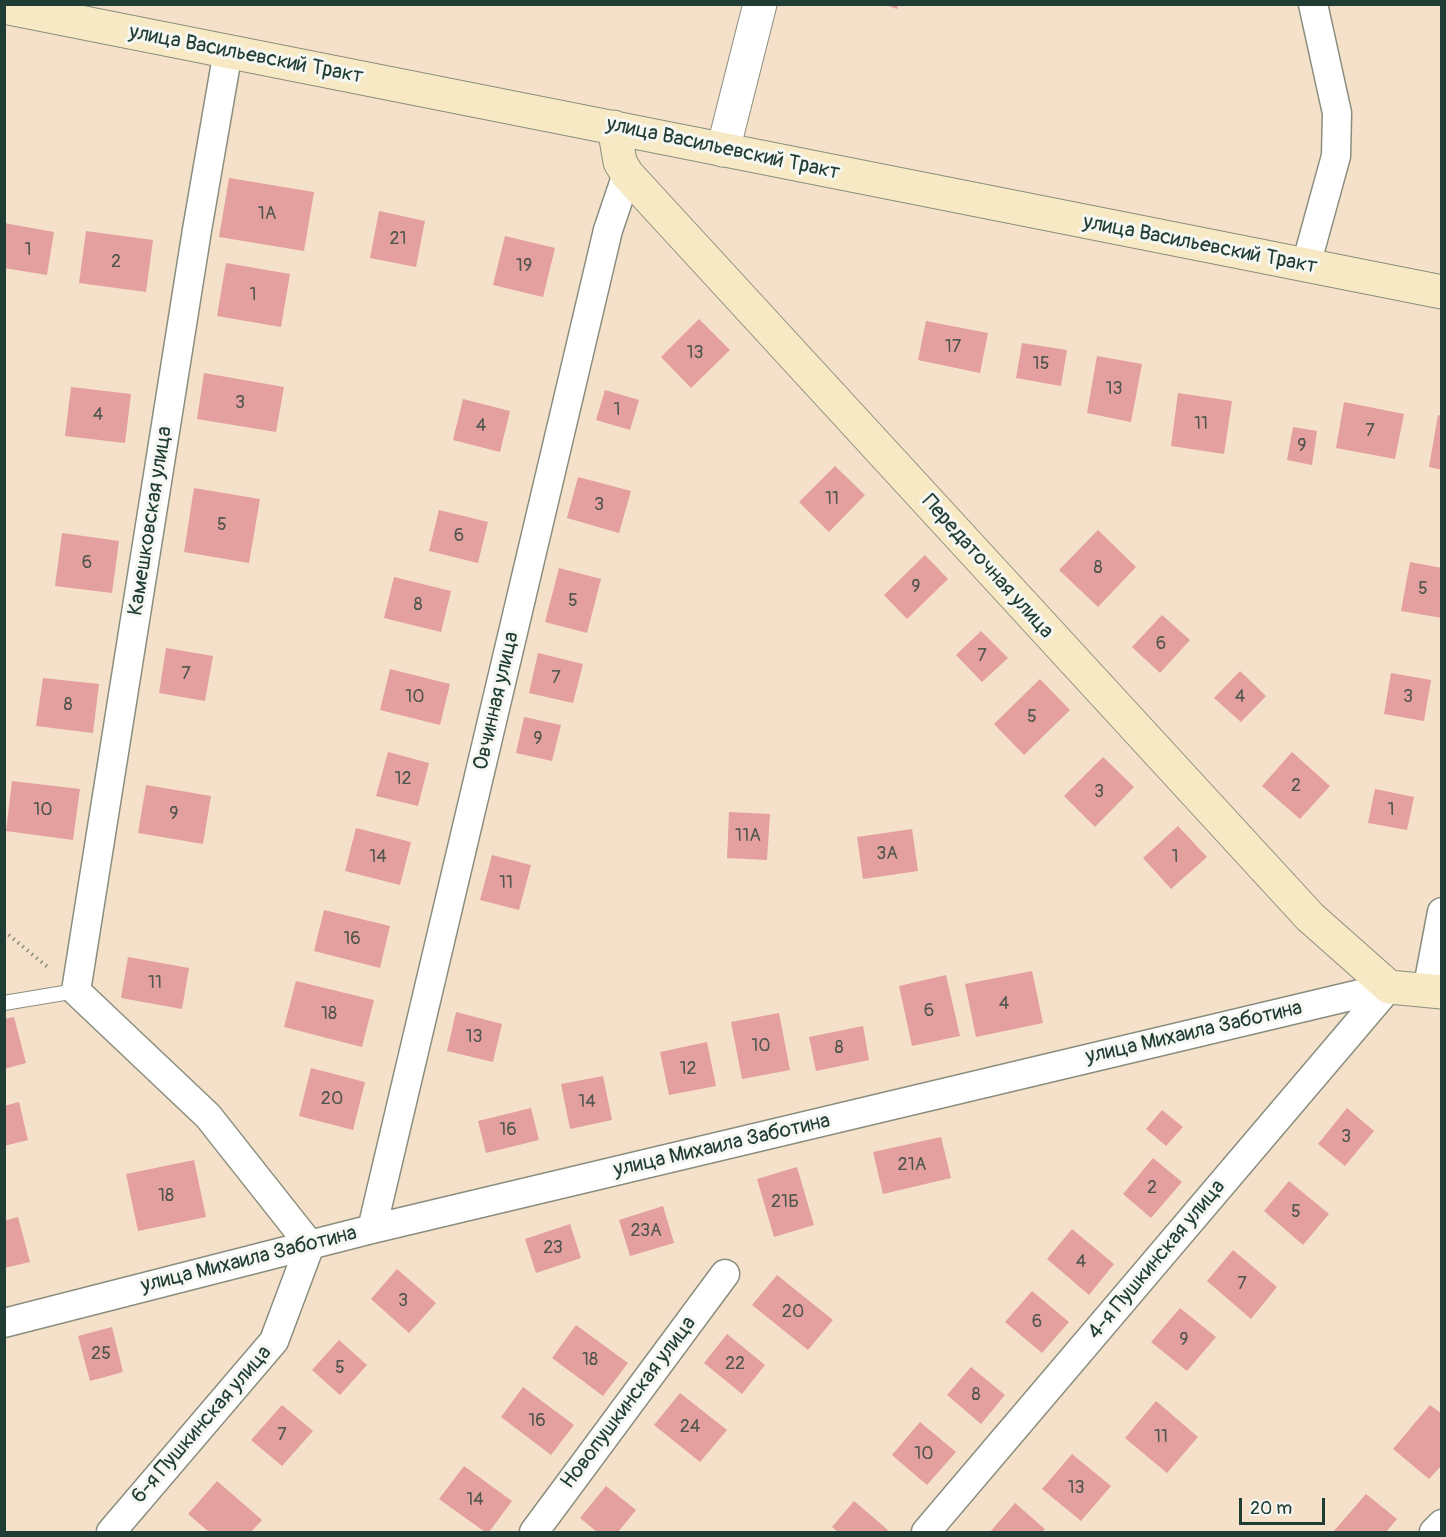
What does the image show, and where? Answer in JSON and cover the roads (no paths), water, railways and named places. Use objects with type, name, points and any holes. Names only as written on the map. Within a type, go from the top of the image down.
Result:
[{"type":"main road","name":"улица Васильевский Тракт","points":[[4,7],[66,12],[228,51],[1442,292]]},
{"type":"main road","name":"Передаточная улица","points":[[614,127],[620,162],[627,174],[1310,918],[1389,987]]},
{"type":"main road","name":"улица Михаила Заботина","points":[[1389,987],[1434,992]]},
{"type":"street","points":[[723,150],[760,4]]},
{"type":"street","points":[[1306,265],[1336,156],[1337,113],[1313,4]]},
{"type":"street","name":"Камешковская улица","points":[[76,991],[197,230],[228,51]]},
{"type":"street","name":"Овчинная улица","points":[[372,1229],[608,230],[627,174]]},
{"type":"street","points":[[1434,992],[1442,912]]},
{"type":"street","name":"улица Михаила Заботина","points":[[4,1323],[372,1229],[1389,987]]},
{"type":"street","name":"4-я Пушкинская улица","points":[[926,1533],[1389,987]]},
{"type":"street","points":[[76,991],[208,1116],[310,1245]]},
{"type":"street","name":"6-я Пушкинская улица","points":[[111,1533],[274,1341],[310,1245]]},
{"type":"street","name":"Новопушкинская улица","points":[[534,1533],[725,1275]]},
{"type":"street","points":[[1434,1533],[1442,1524]]},
{"type":"lane","points":[[4,1003],[76,991]]}]
